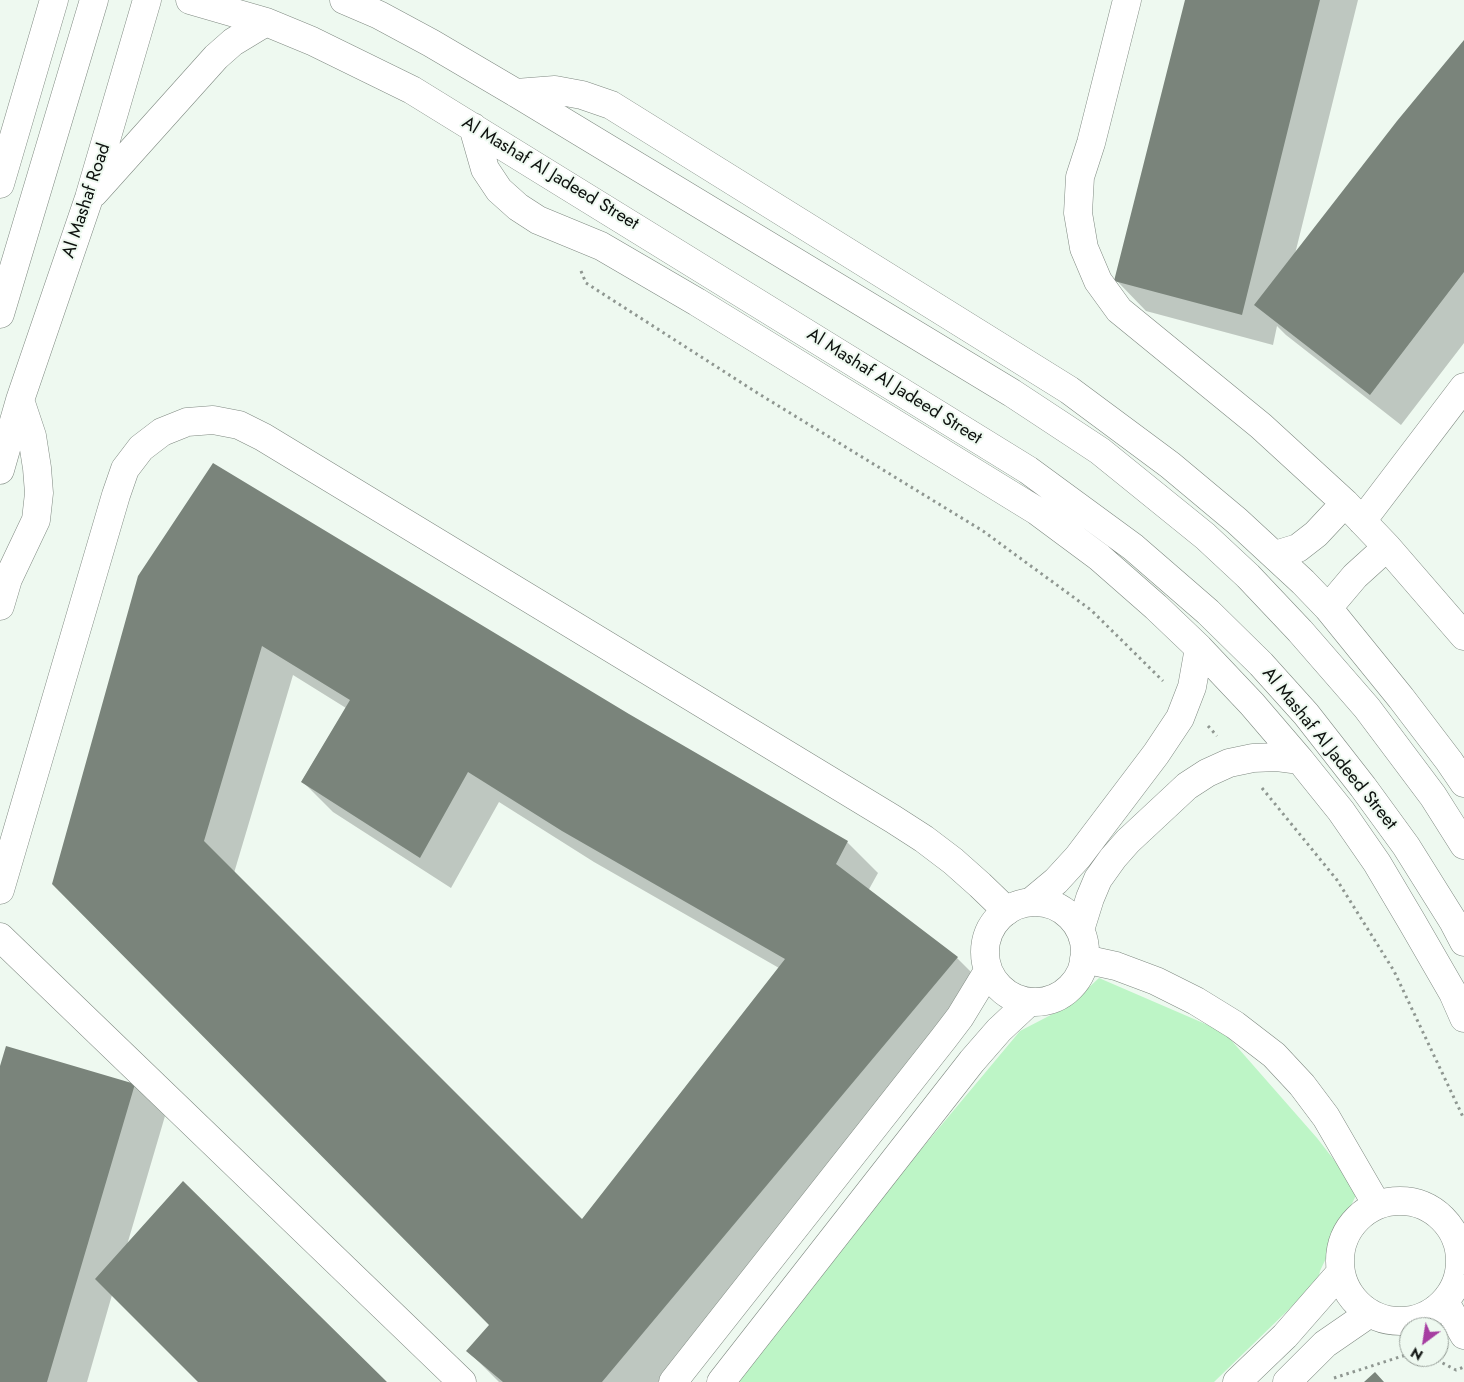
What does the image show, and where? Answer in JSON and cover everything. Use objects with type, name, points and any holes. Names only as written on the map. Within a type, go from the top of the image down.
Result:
[{"type":"street","points":[[0,184],[54,0]]},
{"type":"street","points":[[0,314],[94,0]]},
{"type":"street","name":"Al Mashaf Road","points":[[0,470],[20,400],[89,198],[147,0]]},
{"type":"street","name":"Al Mashaf Al Jadeed Street","points":[[190,0],[266,22],[312,40],[412,90],[1028,470],[1133,547],[1208,612],[1261,664],[1306,714],[1363,786],[1406,846],[1453,920],[1464,942]]},
{"type":"street","points":[[344,0],[379,15],[431,43],[516,93],[1012,393],[1100,451],[1205,536],[1248,576],[1300,630],[1367,708],[1433,796],[1464,845]]},
{"type":"street","points":[[1127,0],[1091,143],[1080,177],[1078,213],[1084,248],[1098,281],[1119,310],[1261,426],[1353,512],[1388,547],[1464,636]]},
{"type":"street","points":[[89,198],[216,57],[233,42],[266,22]]},
{"type":"street","points":[[516,93],[555,90],[582,95],[611,105],[1069,390],[1170,465],[1275,555],[1328,608],[1401,698],[1464,783]]},
{"type":"street","points":[[473,127],[485,168],[499,190],[518,207],[538,220],[601,246],[689,298],[1037,512],[1099,557],[1199,648],[1252,704],[1300,760],[1340,811],[1376,864],[1417,930],[1453,993],[1464,1018]]},
{"type":"street","points":[[1275,555],[1298,548],[1353,512],[1464,387]]},
{"type":"street","points":[[0,606],[8,578],[36,520],[39,493],[32,436],[20,400]]},
{"type":"street","points":[[0,890],[125,469],[141,448],[162,432],[187,422],[213,420],[239,425],[263,437],[892,819],[924,839],[953,861],[1007,911]]},
{"type":"street","points":[[1328,608],[1355,576],[1388,547]]},
{"type":"street","points":[[1032,901],[1056,881],[1078,857],[1156,754],[1180,718],[1192,687],[1199,648]]},
{"type":"street","points":[[1080,930],[1098,879],[1128,841],[1187,786],[1207,773],[1229,763],[1253,758],[1277,757],[1300,760]]},
{"type":"street","points":[[1032,901],[1060,909],[1072,918],[1080,930],[1084,944],[1084,958],[1080,974],[1071,986],[1059,996],[1044,1001],[1029,1002],[1012,996],[998,986],[988,971],[984,955],[986,938],[994,923],[1007,911],[1019,904],[1032,901]]},
{"type":"street","points":[[0,937],[462,1382]]},
{"type":"street","points":[[1084,958],[1116,966],[1156,981],[1196,1001],[1235,1025],[1274,1055],[1302,1085],[1326,1117],[1347,1150],[1377,1205]]},
{"type":"street","points":[[673,1382],[944,1038],[975,994],[988,971]]},
{"type":"street","points":[[721,1382],[972,1060],[999,1030],[1029,1002]]},
{"type":"street","points":[[1397,1201],[1417,1203],[1435,1212],[1450,1227],[1458,1245],[1460,1266],[1455,1285],[1445,1302],[1428,1314],[1409,1320],[1389,1320],[1370,1313],[1356,1302],[1346,1288],[1341,1272],[1341,1252],[1347,1232],[1360,1216],[1377,1205],[1397,1201]]},
{"type":"street","points":[[1237,1382],[1285,1336],[1341,1272]]},
{"type":"street","points":[[1445,1302],[1464,1335]]},
{"type":"street","points":[[1287,1382],[1324,1344],[1370,1313]]},
{"type":"path","points":[[564,231],[586,283],[759,394],[983,531],[1091,610],[1186,703],[1240,761],[1337,880],[1394,971],[1464,1119]]},
{"type":"path","points":[[1310,1360],[1325,1378],[1338,1378],[1399,1357]]},
{"type":"path","points":[[1449,1366],[1456,1370],[1464,1367]]},
{"type":"green space","points":[[1099,978],[1224,1032],[1317,1138],[1358,1191],[1320,1271],[1318,1281],[1214,1382],[738,1382],[837,1250],[1020,1031],[1070,1005]]},
{"type":"building","points":[[1185,0],[1320,0],[1242,315],[1114,281]]},
{"type":"building","points":[[1464,40],[1464,272],[1370,395],[1254,305],[1397,121]]},
{"type":"building","points":[[213,463],[629,714],[848,841],[836,864],[958,957],[602,1382],[503,1382],[466,1351],[489,1325],[52,884],[138,576]],"holes":[[[262,646],[350,700],[301,782],[420,858],[468,772],[562,831],[785,959],[582,1219],[204,841]]]},
{"type":"building","points":[[6,1046],[135,1084],[47,1382],[0,1382],[0,1066]]},
{"type":"building","points":[[183,1181],[387,1382],[198,1382],[95,1279]]},
{"type":"building","points":[[1375,1372],[1384,1382],[1364,1382]]}]
